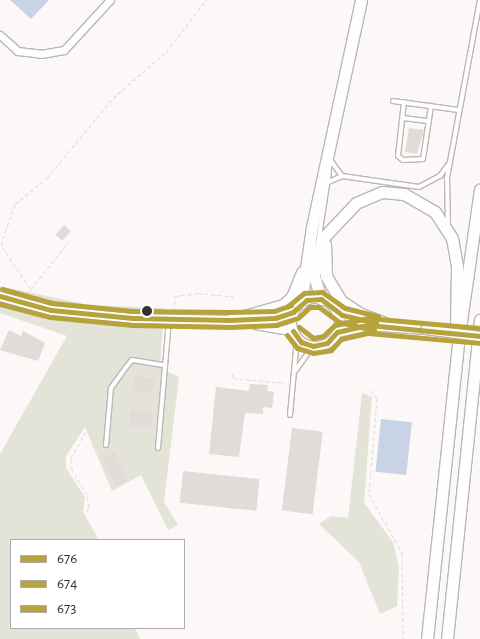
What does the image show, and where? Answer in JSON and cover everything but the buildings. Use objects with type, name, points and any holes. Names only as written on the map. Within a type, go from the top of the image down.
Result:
[{"type":"highway","points":[[321,299],[314,276],[313,249],[319,193],[361,0]]},
{"type":"highway","points":[[427,639],[458,342],[480,190]]},
{"type":"highway","points":[[230,320],[274,310],[292,297],[313,249],[347,209],[367,197],[393,192],[426,204],[448,229],[457,266],[454,312],[458,342]]},
{"type":"highway","points":[[332,226],[324,260],[331,289],[350,308],[393,326]]},
{"type":"highway","points":[[297,308],[313,249]]},
{"type":"highway","points":[[447,639],[480,320]]},
{"type":"highway","points":[[474,366],[480,342]]},
{"type":"street","points":[[0,35],[18,51],[41,54],[64,50],[110,0]]},
{"type":"street","points":[[0,296],[22,303],[133,318],[171,320],[276,318],[321,299],[336,312],[393,326]]},
{"type":"street","points":[[295,335],[297,308]]},
{"type":"street","points":[[336,312],[337,332]]},
{"type":"street","points":[[230,320],[295,335],[313,346],[327,343],[337,332],[368,325],[425,329],[480,336]]},
{"type":"lane","points":[[448,229],[445,202],[449,163],[480,0]]},
{"type":"lane","points":[[393,101],[458,110]]},
{"type":"lane","points":[[404,102],[398,156],[403,160],[423,160],[431,106]]},
{"type":"lane","points":[[403,118],[429,121]]},
{"type":"lane","points":[[313,249],[328,181],[336,121]]},
{"type":"lane","points":[[330,160],[333,169],[342,176]]},
{"type":"lane","points":[[319,193],[328,181],[342,176],[419,187],[440,176],[449,163]]},
{"type":"lane","points":[[158,448],[171,320]]},
{"type":"lane","points":[[290,415],[294,380],[295,335]]},
{"type":"lane","points":[[294,373],[300,359],[313,346]]},
{"type":"lane","points":[[106,445],[111,388],[132,360],[165,366]]},
{"type":"path","points":[[30,288],[1,245],[16,204],[47,178],[113,98],[166,52],[206,0]]},
{"type":"path","points":[[22,303],[30,288],[69,241]]},
{"type":"path","points":[[171,320],[175,296],[198,293],[236,298]]},
{"type":"path","points":[[233,373],[233,378],[286,383],[294,380]]},
{"type":"path","points":[[72,539],[85,517],[89,500],[72,470],[71,458],[111,388]]},
{"type":"path","points":[[370,390],[377,398],[369,494],[402,553],[403,639]]},
{"type":"shaded area","points":[[0,286],[89,305],[164,308],[160,368],[179,377],[164,502],[178,525],[168,530],[141,475],[112,491],[85,427],[66,456],[66,468],[85,497],[83,512],[98,539],[10,539],[10,629],[135,629],[140,639],[0,639],[0,454],[67,336],[0,313]]},
{"type":"shaded area","points":[[362,393],[372,397],[364,503],[393,542],[399,568],[397,606],[380,614],[359,562],[319,524],[331,516],[348,518]]},
{"type":"water","points":[[10,0],[49,0],[31,19]]},
{"type":"water","points":[[381,419],[412,422],[406,475],[375,472]]},
{"type":"transit line","name":"673","points":[[2,289],[52,303],[133,311],[274,311],[291,305]]},
{"type":"transit line","name":"673","points":[[288,306],[304,293],[322,292],[345,308],[378,316]]},
{"type":"transit line","name":"676","points":[[0,296],[51,310],[133,318],[230,320],[275,318],[293,312]]},
{"type":"transit line","name":"676","points":[[293,312],[307,300],[321,299],[342,315],[376,323]]},
{"type":"transit line","name":"674","points":[[0,304],[50,317],[133,325],[230,327],[276,325],[295,319]]},
{"type":"transit line","name":"674","points":[[298,318],[310,307],[319,307],[339,322],[374,330]]},
{"type":"transit line","name":"673","points":[[299,327],[313,338],[323,336],[335,325],[368,318],[480,328]]},
{"type":"transit line","name":"676","points":[[293,331],[301,342],[313,346],[327,343],[337,332],[368,325],[480,336]]},
{"type":"transit line","name":"674","points":[[287,335],[297,348],[313,353],[331,350],[341,339],[368,333],[479,343]]}]
